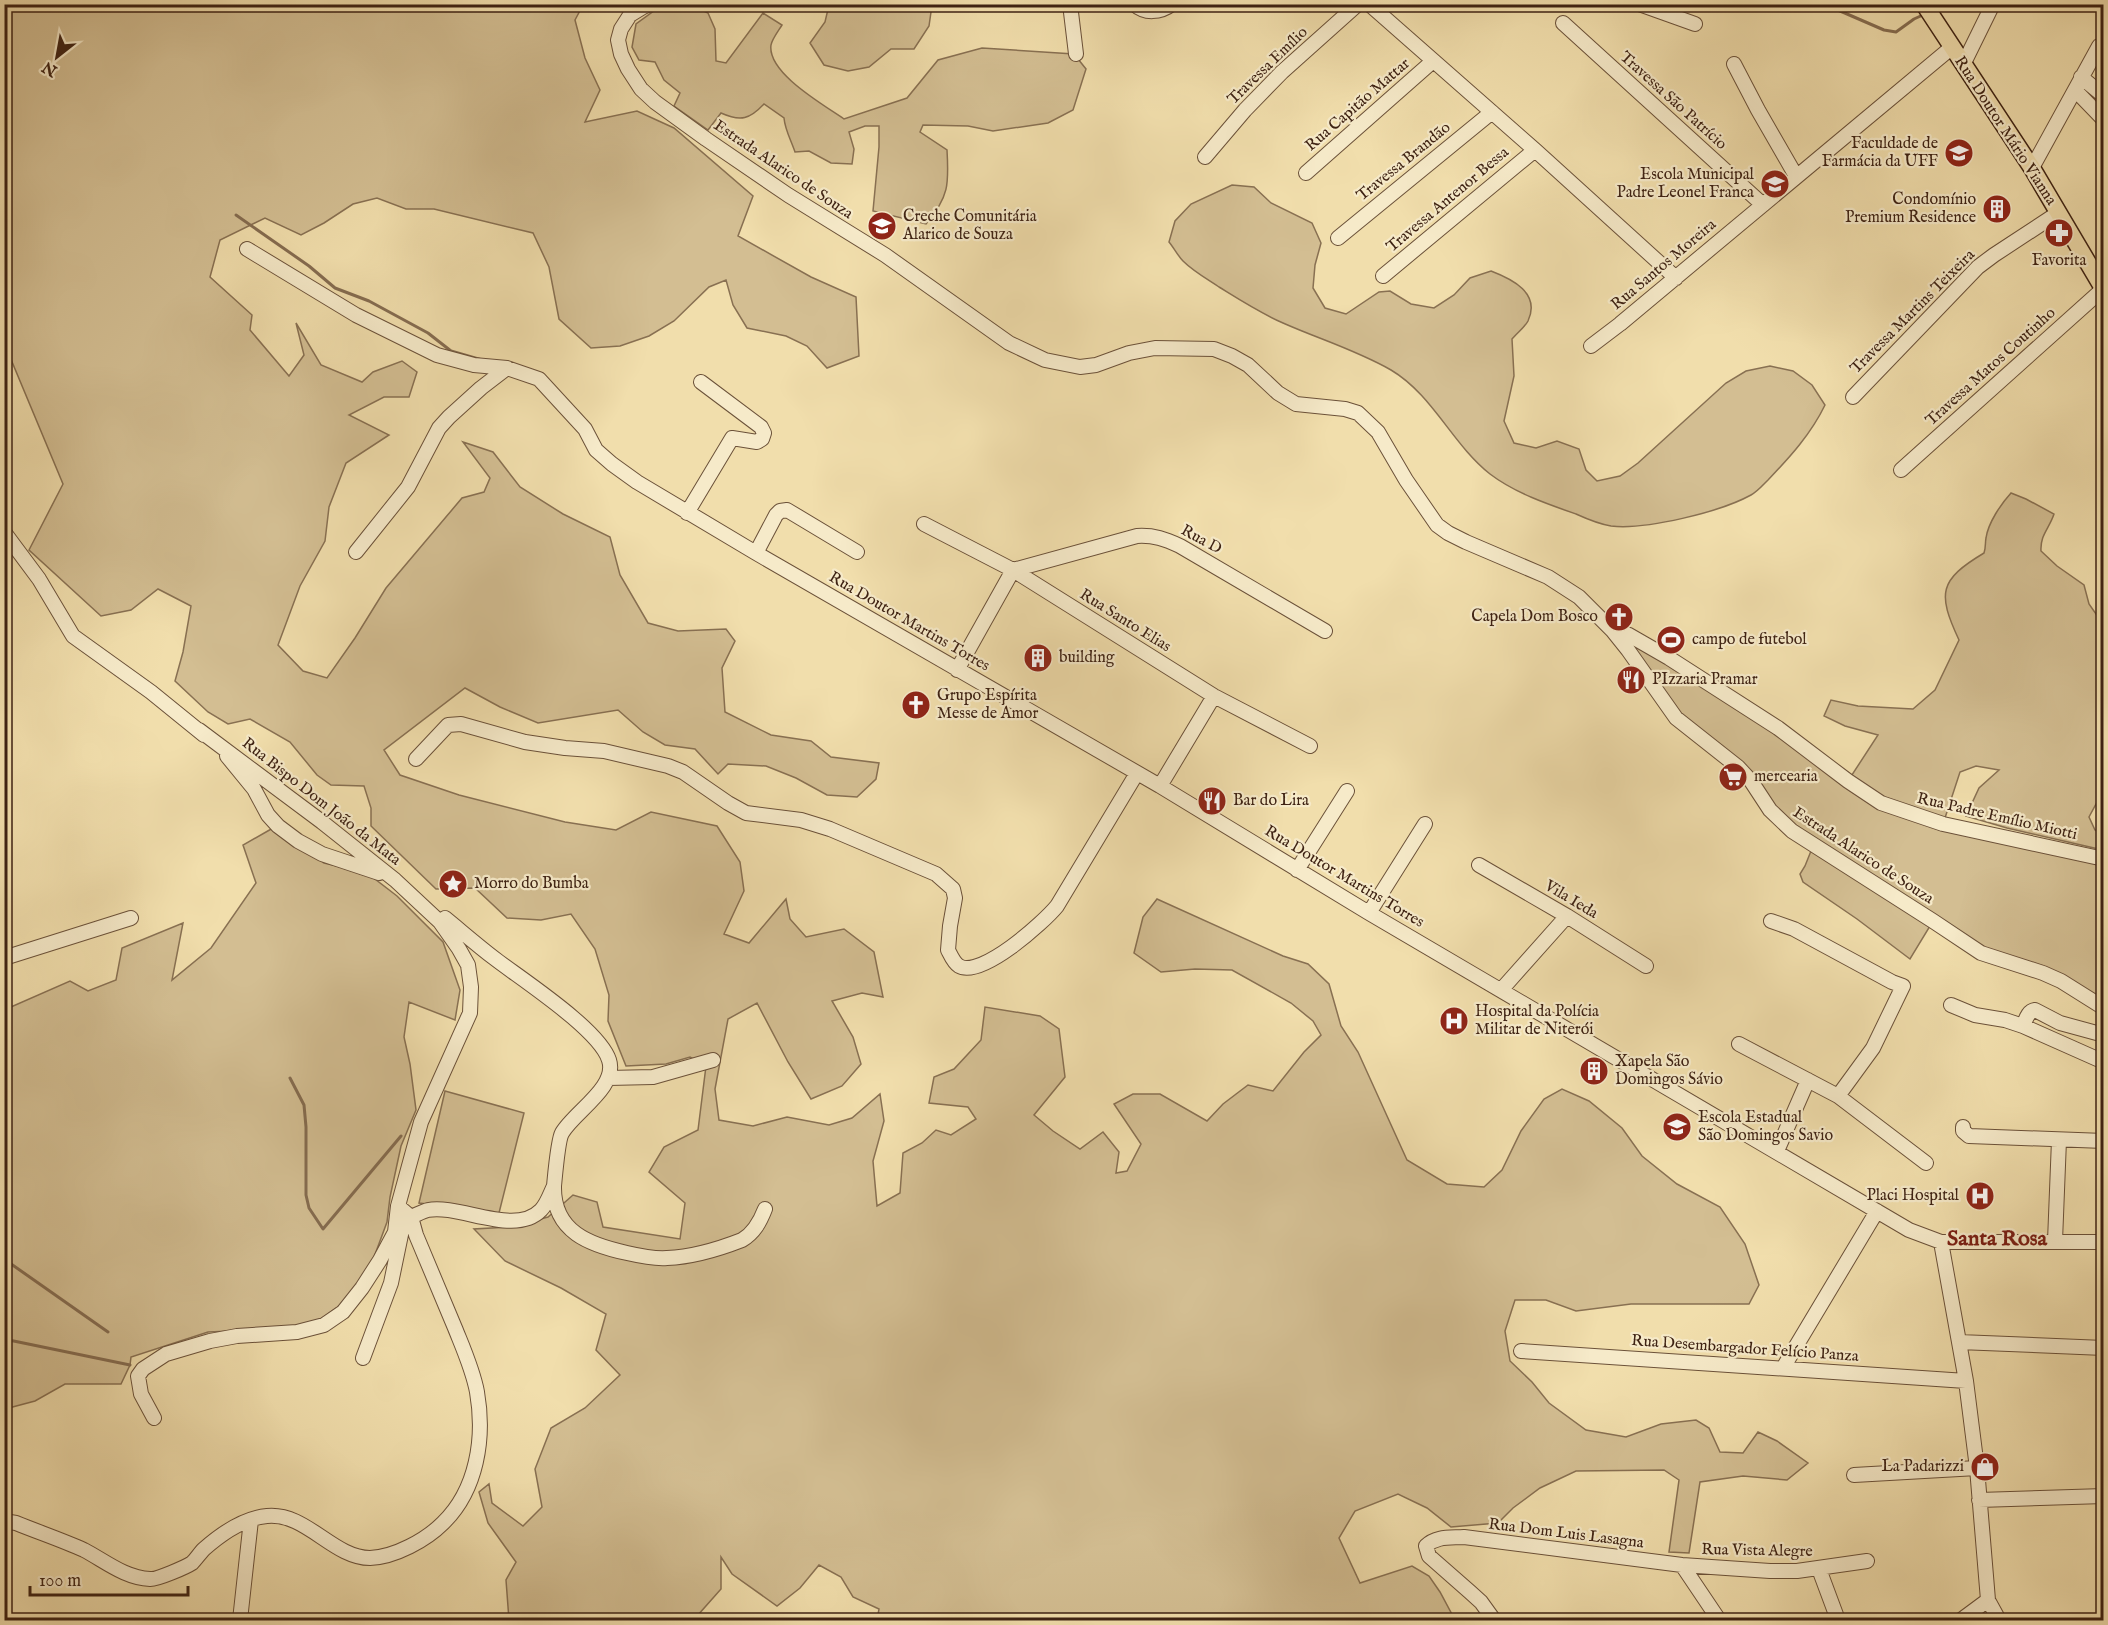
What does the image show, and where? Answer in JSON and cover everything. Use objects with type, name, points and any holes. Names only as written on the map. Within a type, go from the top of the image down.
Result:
[{"type":"main road","name":"Rua Doutor Mário Vianna","points":[[1924,4],[2032,168],[2103,289]]},
{"type":"street","name":"Estrada Alarico de Souza","points":[[650,4],[630,15],[621,29],[618,40],[621,54],[640,89],[655,102],[788,195],[885,255],[1009,343],[1045,360],[1080,367],[1155,348],[1214,350],[1248,365],[1278,393],[1296,404],[1345,409],[1358,413],[1378,432],[1412,490],[1437,525],[1466,542],[1558,583],[1579,597],[1612,630],[1672,714],[1692,733],[1738,767],[1751,781],[1770,810],[1792,831],[1981,953],[2061,981],[2103,1008]]},
{"type":"street","points":[[1070,4],[1076,54]]},
{"type":"street","points":[[1134,4],[1143,11],[1151,12],[1169,7]]},
{"type":"street","name":"Travessa Emílio","points":[[1205,157],[1245,110],[1282,72],[1358,4]]},
{"type":"street","points":[[1369,4],[1676,278]]},
{"type":"street","points":[[1639,4],[1695,24]]},
{"type":"street","points":[[1963,64],[1993,4]]},
{"type":"street","name":"Travessa São Patrício","points":[[1563,23],[1762,204]]},
{"type":"street","points":[[2032,168],[2099,46]]},
{"type":"street","name":"Rua Santos Moreira","points":[[1591,346],[1676,278],[1951,48]]},
{"type":"street","name":"Rua Capitão Mattar","points":[[1306,173],[1433,61]]},
{"type":"street","points":[[1734,64],[1796,176]]},
{"type":"street","points":[[2081,77],[2103,96]]},
{"type":"street","points":[[2074,90],[2103,120]]},
{"type":"street","name":"Travessa Brandão","points":[[1338,238],[1492,112]]},
{"type":"street","name":"Travessa Antenor Bessa","points":[[1383,276],[1535,150]]},
{"type":"street","name":"Travessa Martins Teixeira","points":[[1853,397],[1978,267],[2058,213]]},
{"type":"street","name":"Rua Doutor Martins Torres","points":[[247,249],[356,315],[437,355],[474,366],[507,368],[539,379],[573,414],[585,429],[592,445],[604,457],[637,482],[687,513],[1160,786],[1369,913],[1909,1230],[1941,1242]]},
{"type":"street","name":"Travessa Matos Coutinho","points":[[1901,470],[2103,289]]},
{"type":"street","points":[[356,552],[408,487],[439,428],[473,395],[507,368]]},
{"type":"street","points":[[687,513],[732,438],[757,442],[762,439],[764,433],[761,427],[701,382]]},
{"type":"street","points":[[756,553],[776,515],[780,511],[787,510],[858,552]]},
{"type":"street","name":"Rua Santo Elias","points":[[924,524],[1012,570],[1214,696],[1310,746]]},
{"type":"street","name":"Rua Bispo Dom João da Mata","points":[[4,532],[39,579],[73,636],[239,758],[395,880]]},
{"type":"street","name":"Rua D","points":[[1012,570],[1137,536],[1150,535],[1164,538],[1180,546],[1325,631]]},
{"type":"street","points":[[957,670],[1012,570]]},
{"type":"street","name":"Rua Padre Emílio Miotti","points":[[1612,630],[1629,635],[1669,658],[1778,728],[1848,781],[1887,805],[1942,824],[2103,859]]},
{"type":"street","points":[[1160,786],[1214,696]]},
{"type":"street","points":[[416,759],[448,725],[461,724],[504,737],[565,748],[604,751],[683,771],[746,813],[801,820],[830,829],[936,874],[953,889],[955,898],[948,950],[959,966],[968,968],[993,959],[1035,929],[1058,906],[1137,773]]},
{"type":"street","name":"Rua Bispo Dom João da Mata","points":[[199,730],[230,759],[254,789],[268,815],[278,826],[298,841],[322,854],[371,869],[395,880]]},
{"type":"street","points":[[1297,870],[1347,791]]},
{"type":"street","points":[[1369,913],[1425,824]]},
{"type":"street","name":"Vila Ieda","points":[[1479,866],[1567,916],[1646,966]]},
{"type":"street","points":[[363,1358],[392,1282],[421,1122],[470,1013],[471,987],[468,965],[459,949],[440,922],[395,880]]},
{"type":"street","points":[[1502,989],[1567,916]]},
{"type":"street","points":[[4,958],[131,918]]},
{"type":"street","points":[[440,922],[445,918],[493,958],[574,1019],[608,1057],[610,1066],[608,1078],[589,1104],[573,1116],[571,1123],[562,1132],[560,1141],[555,1186],[556,1200],[561,1215],[570,1230],[580,1238],[616,1250],[654,1258],[684,1257],[742,1240],[750,1235],[759,1223],[765,1209]]},
{"type":"street","points":[[1771,921],[1794,929],[1903,986],[1873,1048],[1838,1096]]},
{"type":"street","points":[[1950,1005],[1975,1015],[2005,1020],[2023,1026],[2103,1062]]},
{"type":"street","points":[[2023,1026],[2028,1014],[2035,1010],[2060,1023],[2103,1035]]},
{"type":"street","points":[[1739,1044],[1838,1096],[1926,1163]]},
{"type":"street","points":[[608,1078],[654,1077],[712,1060]]},
{"type":"street","points":[[1777,1151],[1808,1080]]},
{"type":"street","points":[[1963,1127],[1963,1131],[1969,1136],[2103,1141]]},
{"type":"street","points":[[2055,1241],[2059,1140]]},
{"type":"street","points":[[405,1212],[442,1210],[506,1221],[530,1218],[541,1210],[555,1186]]},
{"type":"street","points":[[1783,1368],[1877,1211]]},
{"type":"street","points":[[154,1418],[141,1394],[138,1376],[143,1369],[166,1354],[210,1341],[237,1336],[297,1332],[324,1325],[343,1312],[362,1288],[380,1260],[405,1212]]},
{"type":"street","points":[[4,1521],[16,1523],[82,1550],[125,1573],[152,1580],[192,1563],[216,1539],[231,1529],[264,1516],[279,1515],[294,1520],[353,1554],[368,1558],[385,1556],[434,1532],[456,1510],[466,1494],[472,1477],[479,1425],[477,1392],[468,1361],[405,1212]]},
{"type":"street","points":[[2000,1620],[1988,1600],[1977,1468],[1966,1382],[1941,1242],[2103,1242]]},
{"type":"street","points":[[1959,1342],[2103,1348]]},
{"type":"street","name":"Rua Desembargador Felício Panza","points":[[1521,1351],[1966,1382]]},
{"type":"street","points":[[1854,1475],[1977,1468]]},
{"type":"street","points":[[1979,1500],[2103,1496]]},
{"type":"street","points":[[240,1620],[251,1520]]},
{"type":"street","name":"Rua Dom Luis Lasagna","points":[[1494,1620],[1481,1602],[1429,1556],[1426,1546],[1437,1538],[1464,1537],[1682,1565]]},
{"type":"street","name":"Rua Vista Alegre","points":[[1682,1565],[1770,1571],[1819,1569],[1867,1561]]},
{"type":"street","points":[[1682,1565],[1719,1620]]},
{"type":"street","points":[[1819,1569],[1838,1620]]},
{"type":"street","points":[[1961,1620],[1988,1600]]},
{"type":"shaded area","points":[[829,4],[932,5],[929,26],[914,49],[891,49],[869,67],[848,71],[824,65],[810,43],[825,22]]},
{"type":"shaded area","points":[[4,5],[583,5],[575,20],[585,58],[600,90],[585,122],[637,111],[674,128],[753,196],[738,236],[811,277],[856,297],[859,356],[827,368],[807,346],[786,336],[747,328],[733,305],[726,280],[709,287],[674,321],[649,336],[620,346],[591,348],[559,319],[549,267],[533,233],[434,209],[406,209],[377,198],[353,204],[301,235],[265,218],[220,240],[210,277],[252,315],[250,330],[289,376],[304,355],[296,323],[321,365],[362,382],[373,372],[402,361],[417,372],[409,397],[384,397],[349,415],[389,435],[346,463],[329,507],[325,541],[300,586],[278,645],[303,671],[327,678],[386,588],[462,498],[484,492],[490,478],[463,442],[493,452],[520,487],[563,514],[610,537],[620,575],[648,623],[678,631],[726,629],[735,641],[722,668],[725,712],[771,735],[811,741],[831,757],[879,763],[876,779],[857,797],[827,795],[796,778],[766,766],[728,764],[718,774],[695,749],[665,745],[643,732],[618,710],[538,723],[500,707],[465,688],[384,750],[400,775],[459,795],[565,822],[616,830],[651,812],[717,826],[740,862],[744,891],[724,934],[749,943],[786,899],[790,919],[806,937],[844,929],[874,952],[883,997],[862,993],[832,1001],[853,1037],[861,1064],[842,1086],[811,1099],[788,1062],[757,1003],[728,1019],[715,1089],[719,1120],[753,1126],[787,1117],[829,1125],[852,1118],[880,1094],[884,1121],[873,1161],[877,1206],[900,1193],[903,1153],[922,1143],[936,1130],[951,1135],[976,1119],[968,1107],[929,1103],[934,1077],[954,1069],[981,1040],[985,1007],[1040,1016],[1059,1029],[1065,1077],[1034,1115],[1080,1149],[1103,1132],[1119,1152],[1116,1173],[1127,1171],[1141,1144],[1114,1104],[1133,1094],[1160,1094],[1207,1121],[1223,1104],[1248,1085],[1273,1091],[1304,1052],[1321,1035],[1313,1021],[1291,1003],[1232,970],[1195,969],[1161,972],[1134,953],[1143,917],[1157,899],[1283,956],[1308,964],[1329,984],[1341,1026],[1358,1052],[1407,1160],[1447,1184],[1484,1187],[1502,1170],[1521,1131],[1544,1099],[1562,1089],[1589,1101],[1622,1128],[1642,1156],[1677,1184],[1720,1207],[1745,1244],[1759,1285],[1749,1304],[1631,1304],[1576,1311],[1546,1300],[1515,1300],[1505,1331],[1510,1361],[1532,1382],[1549,1403],[1586,1430],[1626,1437],[1661,1424],[1696,1420],[1709,1428],[1720,1452],[1743,1453],[1758,1432],[1777,1441],[1808,1463],[1787,1480],[1743,1476],[1700,1482],[1689,1553],[1669,1552],[1679,1480],[1664,1470],[1576,1471],[1540,1488],[1513,1508],[1498,1523],[1451,1527],[1427,1508],[1398,1494],[1355,1511],[1339,1538],[1360,1583],[1412,1566],[1429,1576],[1455,1620],[877,1620],[879,1609],[853,1597],[841,1577],[819,1565],[800,1588],[777,1606],[732,1574],[721,1557],[721,1589],[696,1620],[509,1620],[506,1580],[516,1562],[488,1523],[479,1492],[489,1484],[492,1503],[523,1526],[542,1507],[535,1469],[551,1428],[585,1408],[620,1375],[596,1350],[606,1314],[561,1288],[505,1261],[474,1229],[510,1227],[548,1217],[573,1195],[597,1202],[603,1227],[680,1239],[685,1203],[649,1172],[664,1147],[698,1130],[706,1066],[690,1057],[666,1064],[626,1066],[608,1021],[609,995],[595,949],[571,914],[541,920],[507,918],[475,888],[436,889],[371,826],[371,808],[364,786],[331,785],[317,775],[290,742],[250,719],[228,724],[208,712],[175,681],[191,606],[158,589],[131,610],[101,616],[29,550],[63,484],[5,345]]},
{"type":"shaded area","points":[[691,5],[708,13],[715,29],[716,61],[726,63],[763,13],[782,25],[771,45],[772,56],[778,66],[798,87],[844,119],[907,98],[938,60],[982,48],[1074,54],[1086,69],[1073,110],[1048,123],[993,131],[968,126],[923,125],[920,132],[947,150],[948,162],[946,190],[939,206],[926,224],[873,211],[879,126],[865,126],[849,132],[854,149],[852,164],[831,163],[809,151],[795,152],[784,118],[764,104],[745,118],[734,118],[721,113],[708,130],[674,106],[680,93],[664,80],[655,62],[639,60],[632,47],[636,24],[658,8]]},
{"type":"shaded area","points":[[1232,185],[1254,187],[1271,203],[1312,223],[1321,243],[1315,265],[1313,288],[1325,308],[1346,314],[1379,292],[1390,291],[1411,304],[1434,308],[1454,295],[1470,278],[1491,271],[1522,288],[1531,302],[1531,311],[1527,323],[1512,339],[1514,376],[1504,421],[1514,443],[1536,448],[1557,441],[1579,449],[1586,470],[1597,481],[1620,476],[1638,463],[1726,383],[1746,371],[1770,366],[1793,371],[1812,385],[1825,405],[1800,445],[1751,495],[1721,508],[1663,522],[1626,527],[1593,521],[1510,487],[1490,474],[1464,449],[1419,393],[1391,370],[1364,356],[1266,315],[1187,265],[1169,242],[1175,221],[1191,204]]},
{"type":"shaded area","points":[[2011,493],[2054,514],[2043,536],[2041,551],[2057,566],[2084,585],[2089,604],[2103,624],[2103,791],[2089,817],[2095,830],[2103,835],[2103,850],[1966,816],[1979,788],[1999,770],[1976,766],[1960,772],[1943,824],[2103,859],[2103,1008],[1933,921],[1910,959],[1803,882],[1800,874],[1813,846],[1751,781],[1692,733],[1628,650],[1629,635],[1848,781],[1878,735],[1845,726],[1824,716],[1831,700],[1858,706],[1913,709],[1935,690],[1959,640],[1947,610],[1946,589],[1958,571],[1984,553],[1989,526]]},
{"type":"shaded area","points":[[273,828],[324,863],[367,873],[397,896],[443,942],[460,990],[455,1020],[409,1002],[404,1037],[416,1110],[401,1146],[387,1222],[370,1268],[340,1305],[308,1328],[208,1332],[131,1357],[130,1365],[121,1384],[65,1384],[35,1401],[5,1409],[4,1010],[70,981],[88,991],[116,980],[122,948],[183,923],[172,980],[211,948],[256,883],[243,845]]},
{"type":"shaded area","points":[[445,1091],[524,1113],[499,1213],[419,1203]]},
{"type":"waterway","points":[[1824,4],[1884,30],[1896,32],[1925,14]]},
{"type":"waterway","points":[[1934,10],[1949,4]]},
{"type":"waterway","points":[[2090,4],[2104,19]]},
{"type":"waterway","points":[[236,215],[309,266],[335,288],[369,301],[428,333],[451,351],[482,360]]},
{"type":"waterway","points":[[290,1078],[304,1105],[306,1195],[309,1208],[323,1229],[401,1136]]},
{"type":"waterway","points":[[4,1259],[108,1332]]},
{"type":"waterway","points":[[4,1339],[130,1365]]},
{"type":"place","name":"Faculdade de Farmácia da UFF","points":[[1959,153]]},
{"type":"place","name":"Escola Municipal Padre Leonel Franca","points":[[1775,184]]},
{"type":"place","name":"Condomínio Premium Residence","points":[[1997,209]]},
{"type":"place","name":"Creche Comunitária Alarico de Souza","points":[[882,226]]},
{"type":"place","name":"Favorita","points":[[2059,233]]},
{"type":"place","name":"Capela Dom Bosco","points":[[1619,617]]},
{"type":"place","name":"campo de futebol","points":[[1671,640]]},
{"type":"place","name":"building","points":[[1038,658]]},
{"type":"place","name":"PIzzaria Pramar","points":[[1631,680]]},
{"type":"place","name":"Grupo Espírita Messe de Amor","points":[[916,705]]},
{"type":"place","name":"mercearia","points":[[1733,777]]},
{"type":"place","name":"Bar do Lira","points":[[1212,801]]},
{"type":"place","name":"Morro do Bumba","points":[[453,884]]},
{"type":"place","name":"Hospital da Polícia Militar de Niterói","points":[[1454,1021]]},
{"type":"place","name":"Xapela São Domingos Sávio","points":[[1594,1071]]},
{"type":"place","name":"Escola Estadual São Domingos Savio","points":[[1677,1127]]},
{"type":"place","name":"Placi Hospital","points":[[1980,1196]]},
{"type":"place","name":"La Padarizzi","points":[[1985,1467]]},
{"type":"district","name":"Santa Rosa","points":[[1997,1239]]}]
